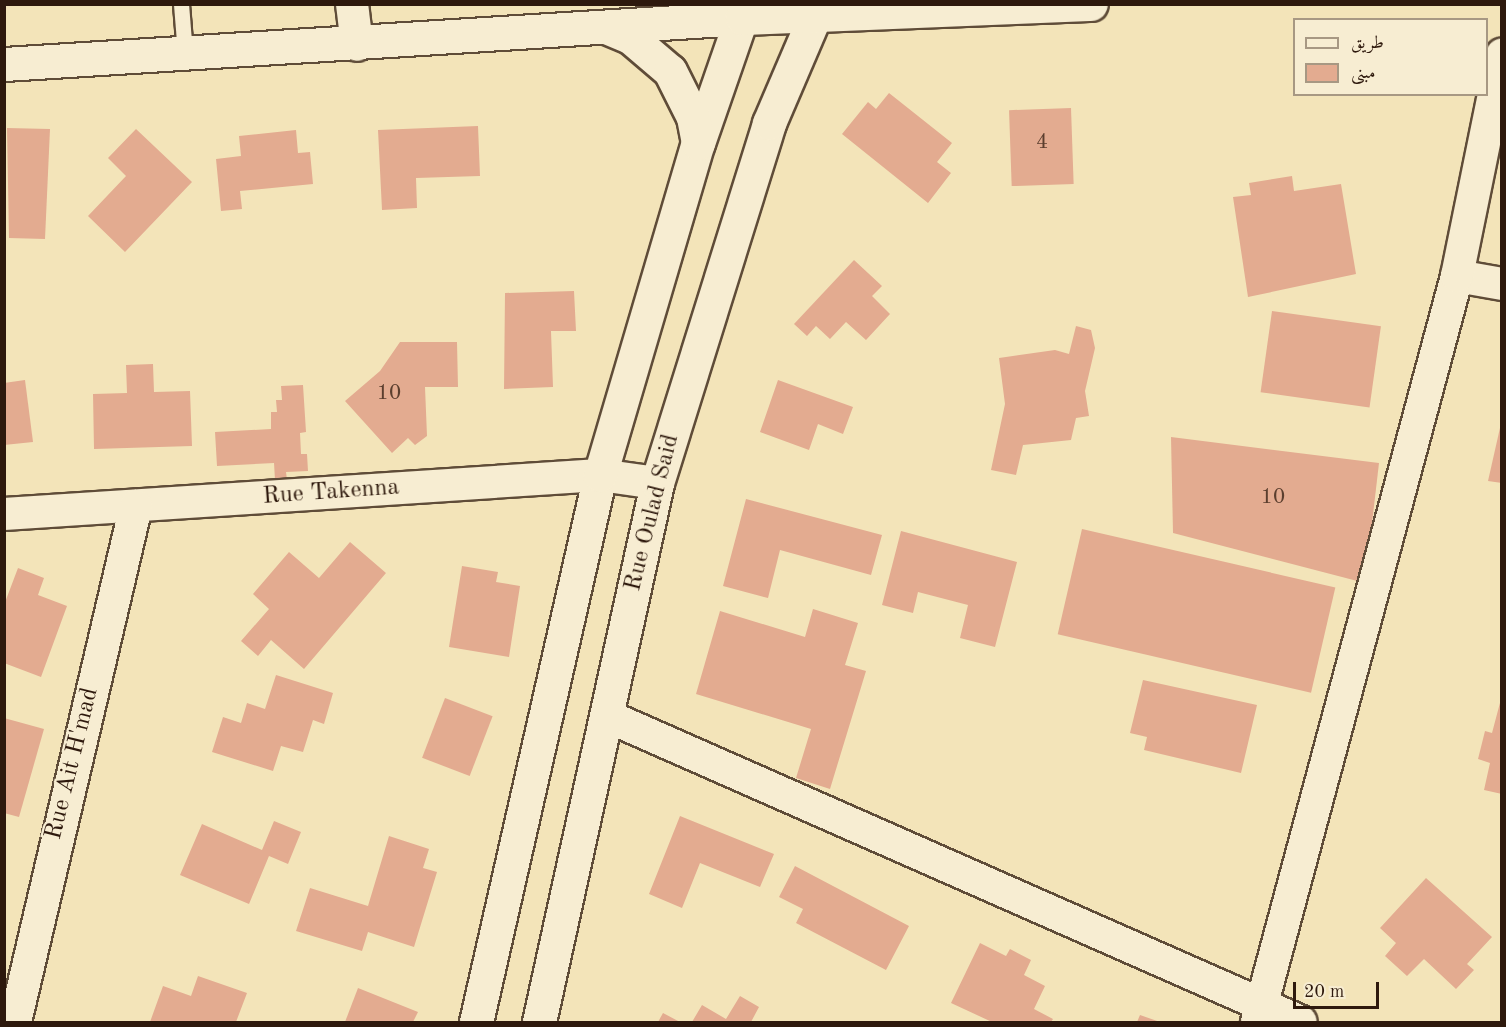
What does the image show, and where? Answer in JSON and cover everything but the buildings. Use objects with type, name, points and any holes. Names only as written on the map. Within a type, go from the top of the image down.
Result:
[{"type":"street","points":[[352,4],[357,45]]},
{"type":"street","points":[[4,64],[357,45],[606,27],[744,11],[819,12],[1091,4]]},
{"type":"street","points":[[476,1023],[600,475],[698,143],[744,11]]},
{"type":"street","name":"Rue Oulad Said","points":[[539,1023],[657,483],[770,123],[819,12]]},
{"type":"street","points":[[606,27],[630,37],[670,71],[693,117],[698,143]]},
{"type":"street","points":[[1260,1016],[1457,276],[1502,56]]},
{"type":"street","points":[[1457,276],[1502,284]]},
{"type":"street","name":"Rue Takenna","points":[[4,514],[600,475],[657,483]]},
{"type":"street","name":"Rue Ait H'mad","points":[[15,1023],[136,506]]},
{"type":"street","points":[[607,716],[1260,1016],[1301,1023]]},
{"type":"lane","points":[[181,4],[185,54]]}]
